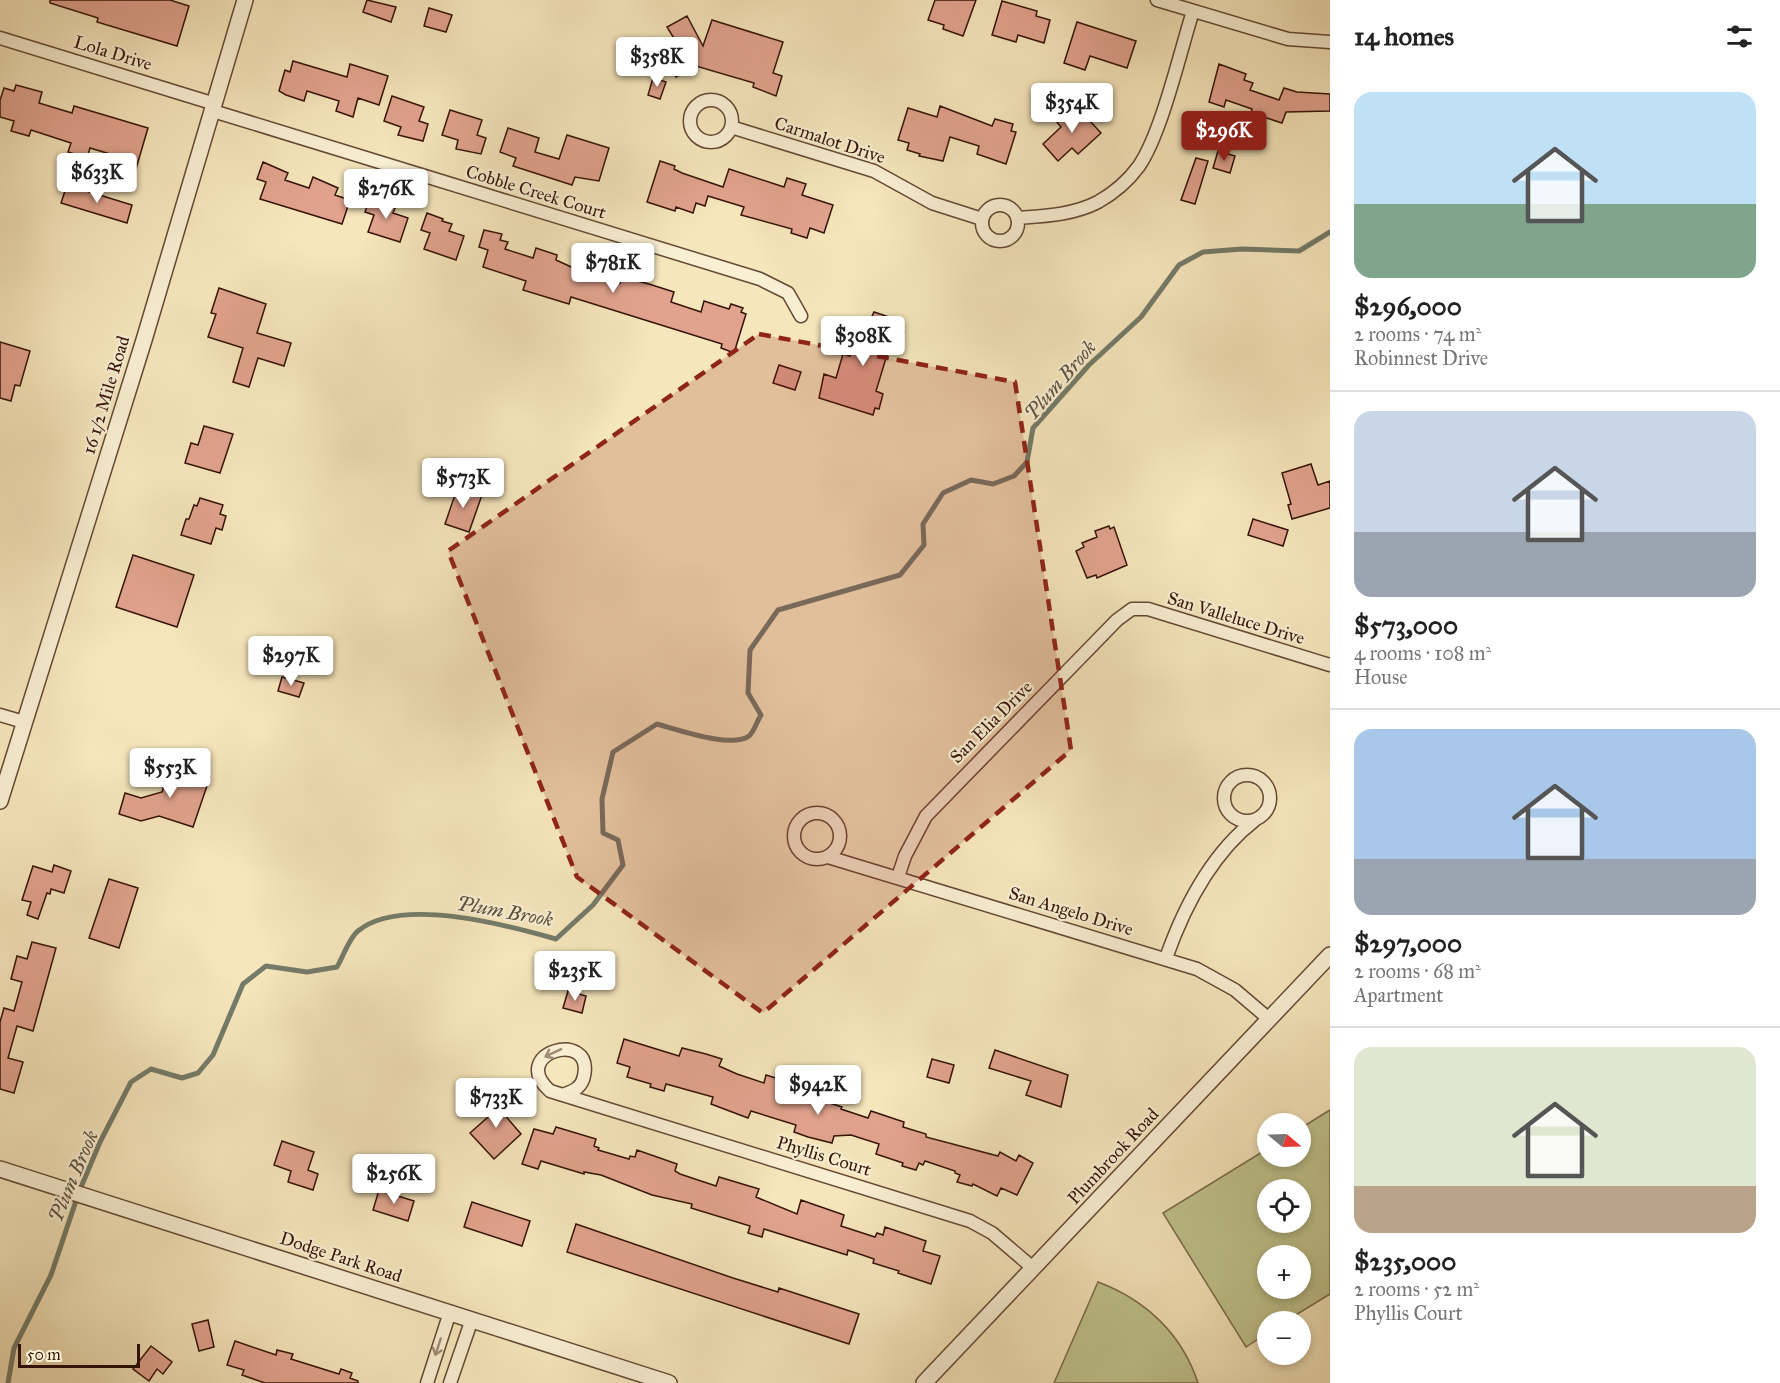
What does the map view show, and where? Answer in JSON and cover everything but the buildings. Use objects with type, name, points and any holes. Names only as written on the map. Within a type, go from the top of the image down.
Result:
[{"type":"street","name":"16 1/2 Mile Road","points":[[0,801],[245,0]]},
{"type":"street","points":[[1157,0],[1288,39],[1330,42]]},
{"type":"street","points":[[1017,218],[1058,214],[1097,202],[1121,187],[1140,165],[1155,132],[1193,11]]},
{"type":"street","name":"Lola Drive","points":[[0,38],[214,107]]},
{"type":"street","name":"Cobble Creek Court","points":[[214,107],[760,279],[788,293],[801,316]]},
{"type":"street","name":"Carmalot Drive","points":[[731,127],[874,171],[939,206],[982,219]]},
{"type":"street","points":[[999,205],[1011,209],[1017,218],[1014,235],[997,241],[983,231],[982,219],[988,209],[999,205]]},
{"type":"street","name":"San Valleluce Drive","points":[[1131,609],[1148,609],[1330,665]]},
{"type":"street","name":"San Elia Drive","points":[[898,877],[913,838],[933,809],[1117,620],[1131,609]]},
{"type":"street","points":[[0,715],[24,722]]},
{"type":"street","points":[[1166,958],[1189,901],[1235,840],[1267,810],[1270,795],[1264,782],[1251,775],[1236,777],[1226,788],[1224,796],[1235,840]]},
{"type":"street","points":[[1228,811],[1240,820],[1255,819]]},
{"type":"street","name":"San Angelo Drive","points":[[849,861],[836,823],[824,814],[809,814],[798,824],[794,838],[800,851],[813,859],[828,857],[849,861],[1166,958],[1235,990],[1269,1019]]},
{"type":"street","points":[[828,857],[834,852],[840,838]]},
{"type":"street","name":"Plumbrook Road","points":[[924,1383],[1330,955]]},
{"type":"street","name":"Phyllis Court","points":[[591,1103],[585,1092],[584,1066],[576,1053],[563,1048],[548,1052],[540,1065],[540,1079],[550,1091],[970,1221],[992,1233],[1033,1268]]},
{"type":"street","points":[[565,1094],[578,1088],[583,1081]]},
{"type":"street","name":"Dodge Park Road","points":[[0,1169],[669,1383]]},
{"type":"street","points":[[427,1383],[450,1312]]},
{"type":"street","points":[[450,1383],[472,1319]]},
{"type":"highlighted area","points":[[759,334],[1015,382],[1071,750],[763,1013],[577,877],[448,551]]},
{"type":"green space","points":[[1330,1110],[1330,1294],[1302,1311],[1257,1311],[1257,1340],[1246,1347],[1163,1213],[1257,1155],[1257,1167],[1311,1167],[1311,1122]]},
{"type":"green space","points":[[1098,1282],[1132,1298],[1160,1321],[1182,1349],[1198,1383],[1054,1383]]},
{"type":"waterway","name":"Plum Brook","points":[[8,1383],[14,1348],[51,1275],[79,1192],[100,1142],[131,1082],[151,1069],[182,1078],[198,1073],[213,1055],[243,984],[266,966],[307,972],[337,967],[358,931],[377,921],[400,916],[426,914],[483,921],[556,939],[593,905],[623,865],[618,840],[603,833],[602,799],[613,752],[657,724],[717,739],[741,739],[749,736],[761,715],[748,693],[750,650],[778,610],[900,575],[924,545],[923,524],[943,493],[971,480],[993,484],[1014,476],[1027,462],[1033,428],[1089,365],[1141,317],[1179,265],[1203,252],[1242,249],[1299,251],[1330,232]]}]
